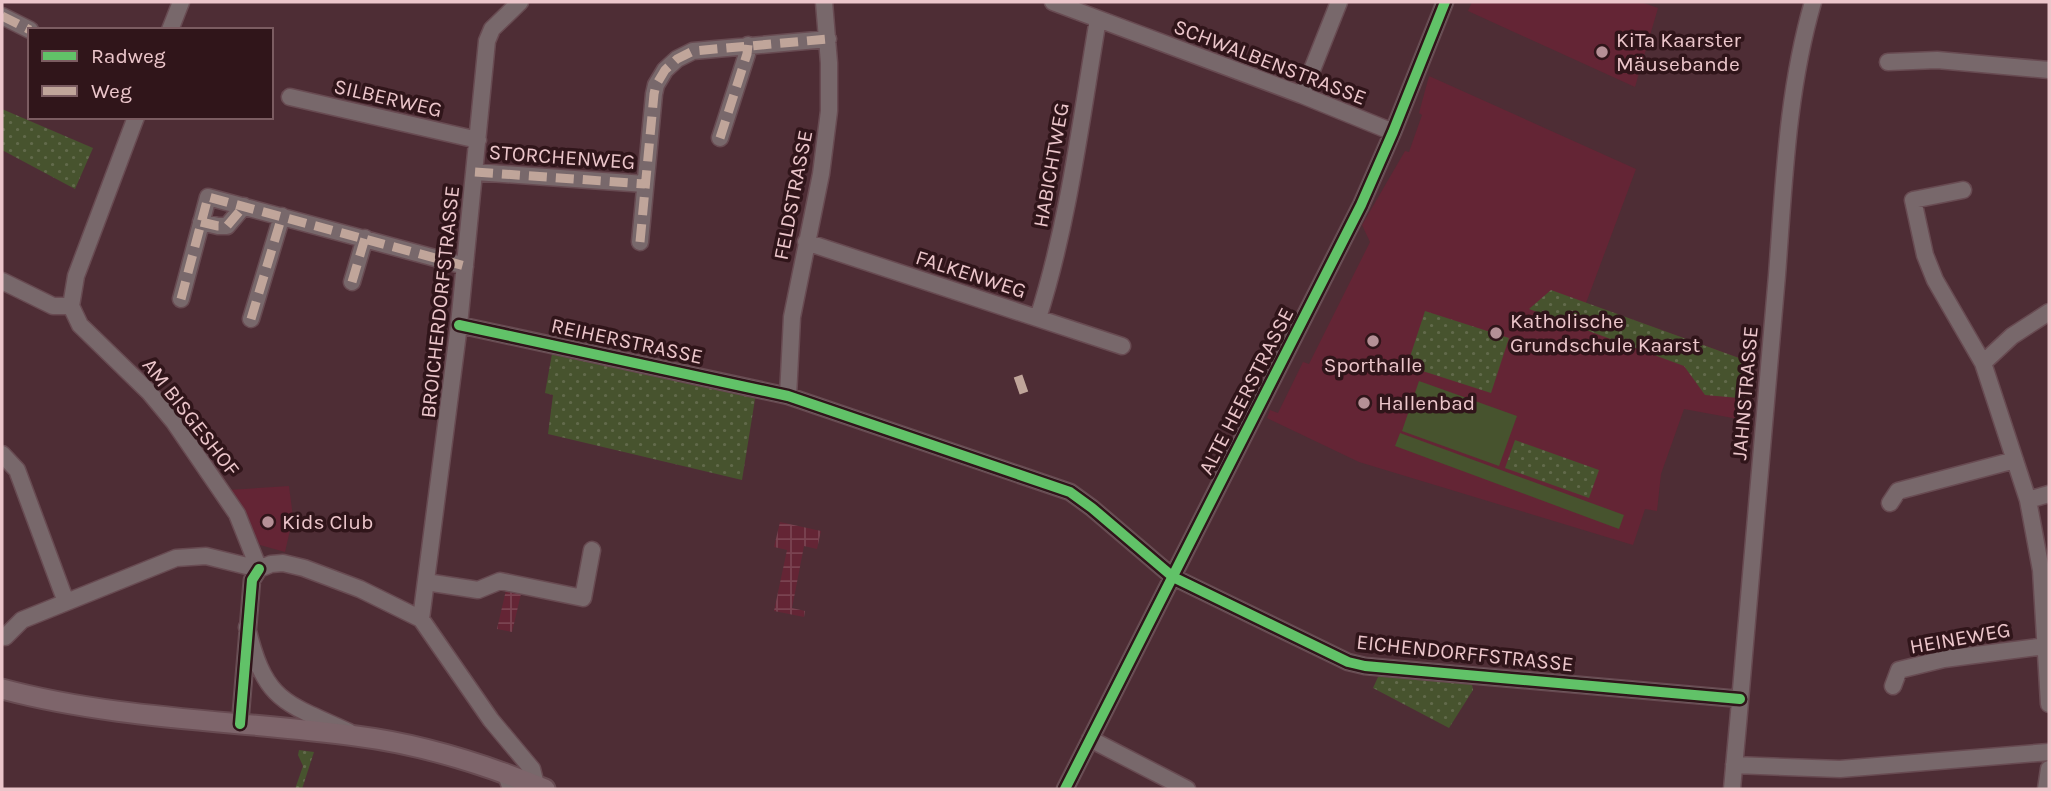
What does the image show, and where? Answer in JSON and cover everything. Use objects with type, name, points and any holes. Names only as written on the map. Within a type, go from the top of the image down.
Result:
[{"type":"main road","points":[[2,689],[93,709],[357,736],[459,758],[508,781],[539,788]]},
{"type":"street","points":[[171,28],[181,2]]},
{"type":"street","name":"BROICHERDORFSTRASSE","points":[[421,620],[459,325],[489,34],[520,2]]},
{"type":"street","name":"FELDSTRASSE","points":[[788,396],[791,327],[819,185],[827,129],[828,39],[824,2]]},
{"type":"street","name":"SCHWALBENSTRASSE","points":[[1053,2],[1091,11],[1394,132]]},
{"type":"street","points":[[1302,95],[1339,2]]},
{"type":"street","name":"ALTE HEERSTRASSE","points":[[1065,789],[1355,216],[1394,132],[1445,2]]},
{"type":"street","name":"JAHNSTRASSE","points":[[1732,789],[1756,541],[1784,162],[1800,46],[1813,2]]},
{"type":"street","name":"HABICHTWEG","points":[[1038,318],[1066,207],[1091,11]]},
{"type":"street","points":[[2,16],[28,29]]},
{"type":"street","name":"STORCHENWEG","points":[[640,242],[654,94],[660,77],[677,59],[702,49],[828,39]]},
{"type":"street","points":[[720,138],[748,45]]},
{"type":"street","points":[[1888,62],[1937,60],[2049,70]]},
{"type":"street","name":"SILBERWEG","points":[[290,97],[478,140]]},
{"type":"street","points":[[2,281],[53,306],[71,306],[76,276],[135,119]]},
{"type":"street","name":"STORCHENWEG","points":[[475,172],[645,184]]},
{"type":"street","points":[[1963,190],[1913,200],[1925,256],[1935,280],[1983,363],[2028,499],[2041,570],[2049,704]]},
{"type":"street","points":[[181,299],[208,197],[465,266]]},
{"type":"street","points":[[201,222],[227,226],[244,206]]},
{"type":"street","points":[[251,319],[282,216]]},
{"type":"street","points":[[352,282],[365,238]]},
{"type":"street","name":"FALKENWEG","points":[[806,242],[1122,346]]},
{"type":"street","name":"AM BISGESHOF","points":[[71,306],[80,325],[149,392],[197,454],[237,514],[259,569]]},
{"type":"street","points":[[1983,363],[2012,336],[2049,312]]},
{"type":"street","name":"REIHERSTRASSE","points":[[459,325],[788,396]]},
{"type":"street","name":"EICHENDORFFSTRASSE","points":[[788,396],[1070,492],[1172,578],[1334,656],[1365,666],[1740,699]]},
{"type":"street","points":[[2,454],[17,470],[66,601]]},
{"type":"street","points":[[1890,503],[1898,491],[2015,460]]},
{"type":"street","points":[[2028,499],[2049,494]]},
{"type":"street","points":[[426,582],[478,590],[500,580],[583,598],[592,550]]},
{"type":"street","points":[[5,637],[22,620],[166,561],[185,556],[206,556],[259,569]]},
{"type":"street","points":[[240,724],[252,580],[259,569],[283,563],[360,589],[421,620],[491,720],[532,769],[539,788]]},
{"type":"street","points":[[247,627],[260,671],[276,693],[289,705],[357,736]]},
{"type":"street","name":"HEINEWEG","points":[[1893,686],[1899,670],[1920,664],[2046,646]]},
{"type":"street","points":[[1090,739],[1187,789]]},
{"type":"street","points":[[1734,765],[1840,769],[2049,752]]},
{"type":"street","points":[[2046,789],[2049,769]]},
{"type":"shaded area","name":"KiTa Kaarster Mäusebande","points":[[1472,2],[1641,2],[1658,8],[1635,87],[1468,11]]},
{"type":"shaded area","name":"Katholische Grundschule Kaarst","points":[[1429,76],[1636,169],[1586,303],[1753,363],[1749,421],[1684,409],[1661,474],[1657,511],[1645,509],[1633,545],[1359,462],[1267,418],[1270,410],[1278,413],[1303,362],[1309,364],[1370,242],[1362,225],[1405,151],[1409,152],[1422,115],[1419,113]]},
{"type":"shaded area","name":"Kids Club","points":[[289,486],[293,517],[285,552],[260,545],[228,490]]},
{"type":"shaded area","points":[[780,522],[821,531],[817,549],[804,546],[792,608],[805,611],[804,617],[774,611],[787,550],[774,547]]},
{"type":"shaded area","points":[[506,590],[521,594],[512,632],[497,629]]},
{"type":"green space","points":[[2,109],[93,148],[75,189],[2,150]]},
{"type":"green space","points":[[1551,290],[1753,363],[1750,399],[1705,395],[1684,366],[1529,309]]},
{"type":"green space","points":[[1425,311],[1509,338],[1491,393],[1407,366]]},
{"type":"green space","points":[[553,348],[756,393],[742,480],[548,434],[553,395],[545,393]]},
{"type":"green space","points":[[1419,381],[1517,416],[1499,466],[1402,431]]},
{"type":"green space","points":[[1400,433],[1624,515],[1619,529],[1395,446]]},
{"type":"green space","points":[[1515,440],[1599,470],[1589,498],[1505,468]]},
{"type":"green space","points":[[1378,677],[1472,684],[1473,690],[1449,728],[1373,688]]},
{"type":"green space","points":[[299,750],[314,752],[302,789],[295,789],[303,766],[298,755]]},
{"type":"marked path","points":[[2,16],[28,29]]},
{"type":"marked path","points":[[640,242],[654,94],[665,70],[677,59],[693,51],[828,39]]},
{"type":"marked path","points":[[720,138],[748,45]]},
{"type":"marked path","points":[[475,172],[645,184]]},
{"type":"marked path","points":[[181,299],[208,197],[465,266]]},
{"type":"marked path","points":[[201,222],[227,226],[244,206]]},
{"type":"marked path","points":[[251,319],[282,216]]},
{"type":"marked path","points":[[352,282],[365,238]]},
{"type":"marked path","points":[[1018,376],[1025,396]]},
{"type":"cycle path","points":[[1065,789],[1361,205],[1445,2]]},
{"type":"cycle path","points":[[459,325],[788,396],[1070,492],[1173,577],[1348,662],[1365,666],[1740,699]]},
{"type":"cycle path","points":[[240,724],[252,580],[259,569]]},
{"type":"place","name":"KiTa Kaarster Mäusebande","points":[[1602,52]]},
{"type":"place","name":"Katholische Grundschule Kaarst","points":[[1496,333]]},
{"type":"place","name":"Sporthalle","points":[[1373,341]]},
{"type":"place","name":"Hallenbad","points":[[1364,403]]},
{"type":"place","name":"Kids Club","points":[[268,522]]}]
